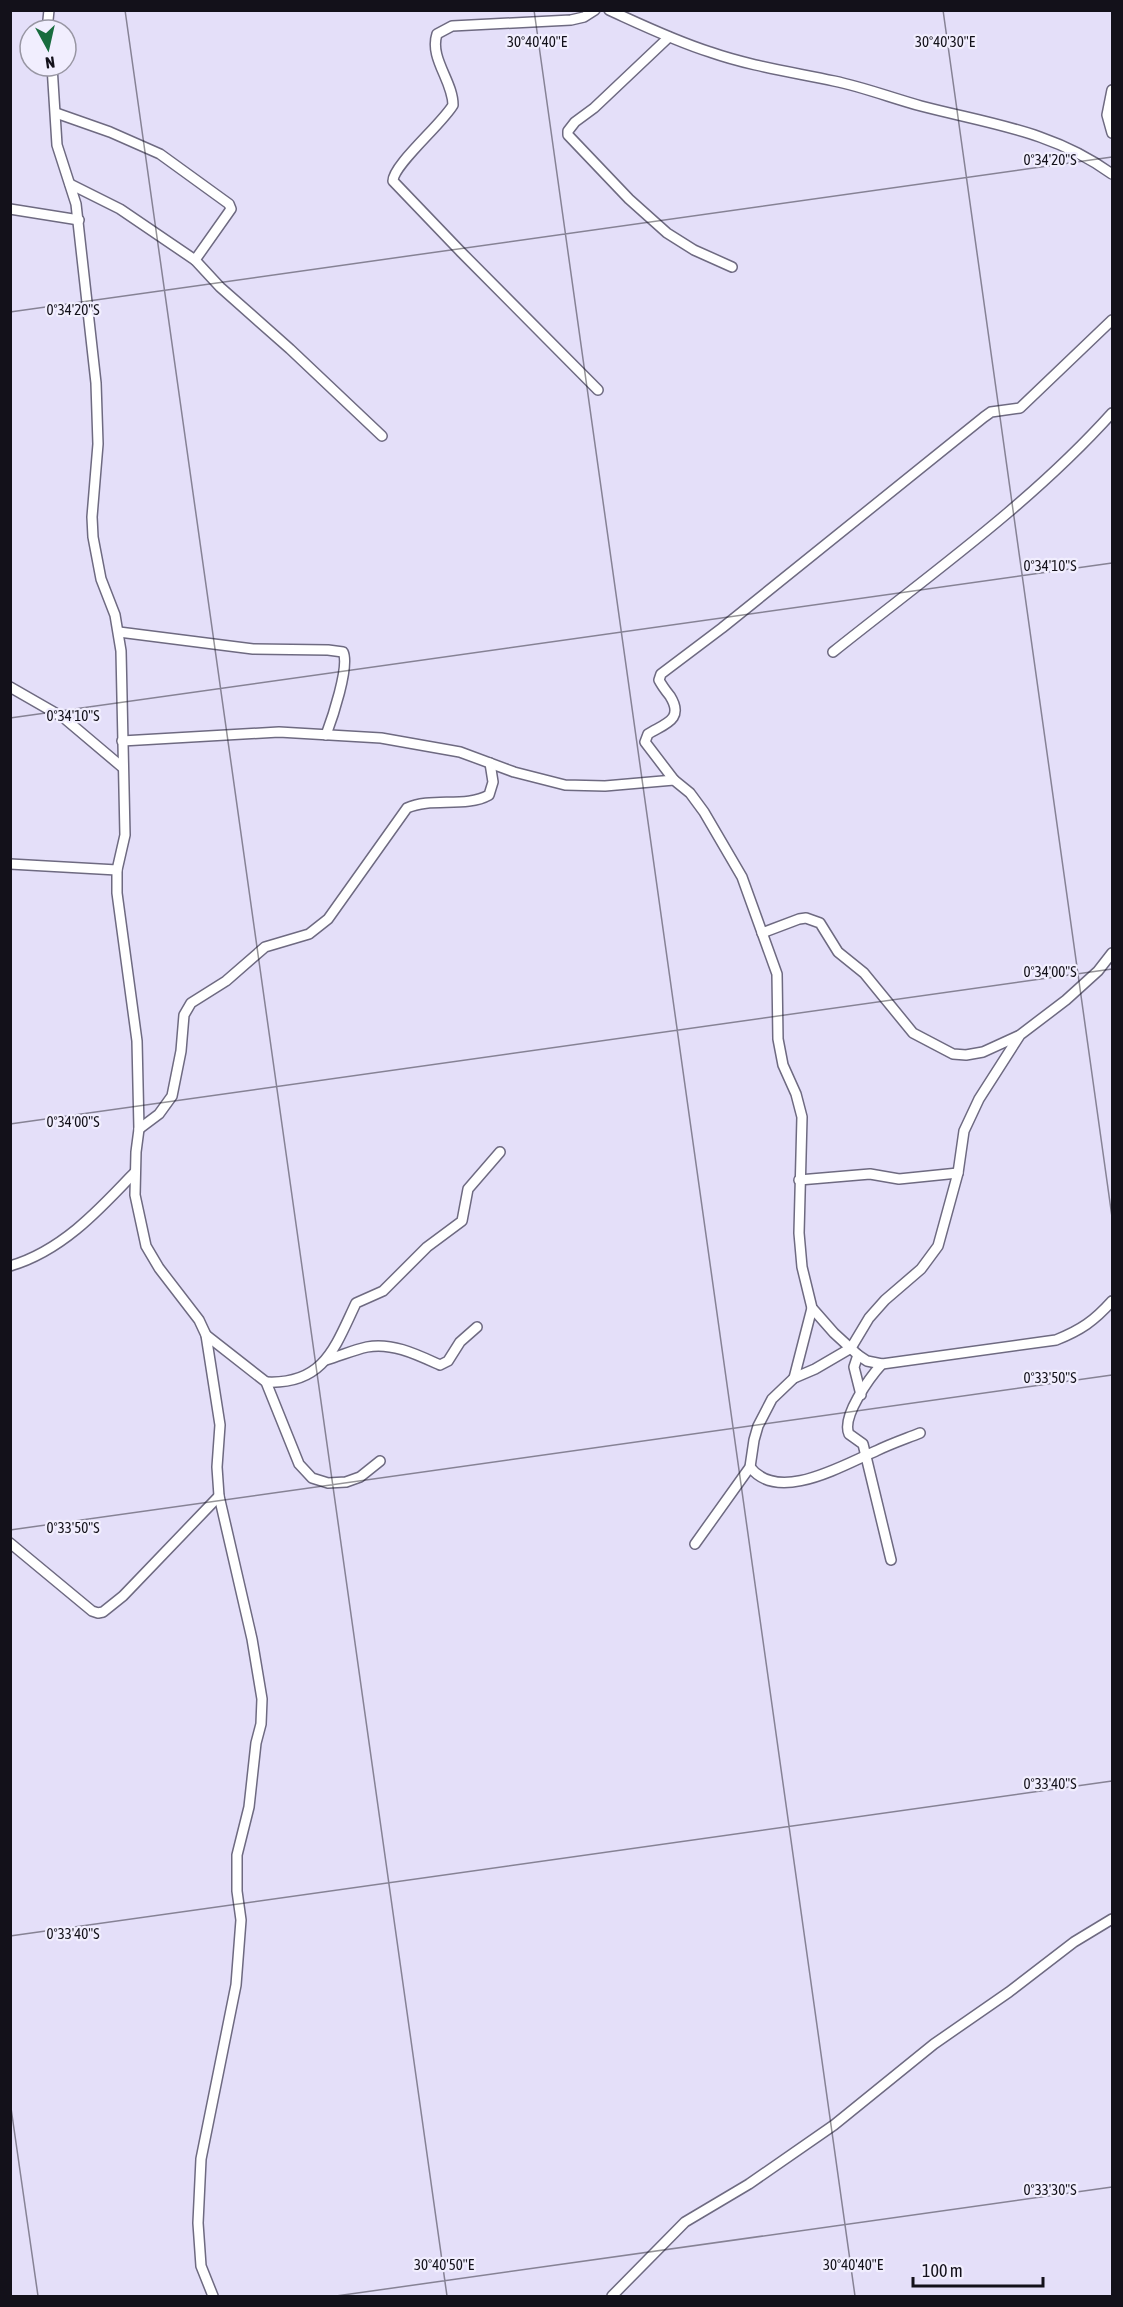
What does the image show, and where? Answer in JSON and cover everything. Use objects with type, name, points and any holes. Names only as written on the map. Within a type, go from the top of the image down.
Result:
[{"type":"street","points":[[595,10],[584,17],[571,20],[452,26],[437,34],[434,43],[436,53],[451,91],[453,105],[423,142],[395,171],[393,181],[598,390]]},
{"type":"street","points":[[609,10],[669,37],[712,53],[752,64],[835,81],[1032,132],[1083,155],[1113,174]]},
{"type":"street","points":[[669,37],[594,108],[575,122],[568,130],[568,135],[630,199],[667,232],[694,250],[732,267]]},
{"type":"street","points":[[53,78],[57,145],[74,196],[79,220],[96,382],[98,444],[92,517],[93,537],[101,579],[119,632],[125,835],[117,870],[117,893],[137,1041],[139,1129],[135,1195],[146,1246],[159,1268],[199,1320],[206,1335],[220,1425],[217,1467],[219,1496],[252,1640],[262,1699],[261,1724],[256,1743],[249,1807],[237,1855],[237,1891],[241,1920],[236,1985],[201,2159],[198,2223],[201,2266],[213,2296]]},
{"type":"street","points":[[1113,90],[1107,115],[1113,133]]},
{"type":"street","points":[[56,113],[110,132],[160,154],[204,183],[229,204],[231,209],[195,260]]},
{"type":"street","points":[[70,184],[120,209],[195,260],[220,287],[382,436]]},
{"type":"street","points":[[10,209],[79,220]]},
{"type":"street","points":[[794,1378],[812,1308],[802,1267],[799,1233],[802,1117],[796,1094],[783,1065],[778,1039],[777,974],[742,877],[704,812],[690,793],[674,780],[645,742],[648,734],[666,725],[675,715],[673,701],[659,680],[664,672],[984,417],[991,412],[1020,408],[1113,320]]},
{"type":"street","points":[[832,652],[1020,502],[1072,455],[1113,413]]},
{"type":"street","points":[[119,632],[253,649],[344,652],[346,663],[338,701],[326,735]]},
{"type":"street","points":[[10,687],[64,718],[122,767]]},
{"type":"street","points":[[122,741],[279,732],[326,735],[421,744],[460,752],[565,784],[584,786],[674,780]]},
{"type":"street","points":[[139,1129],[159,1114],[172,1096],[181,1052],[184,1015],[191,1003],[226,981],[265,947],[309,934],[328,920],[407,808],[417,805],[476,800],[489,795],[493,782],[490,763]]},
{"type":"street","points":[[10,864],[117,870]]},
{"type":"street","points":[[762,933],[799,919],[806,918],[820,922],[838,952],[864,973],[913,1033],[953,1054],[966,1055],[984,1052],[1020,1035],[1066,1000],[1098,971],[1113,953]]},
{"type":"street","points":[[861,1395],[854,1367],[854,1352],[869,1318],[885,1300],[921,1269],[938,1246],[958,1173],[964,1131],[970,1115],[1020,1035]]},
{"type":"street","points":[[326,1360],[343,1332],[356,1303],[383,1291],[427,1247],[462,1221],[468,1189],[500,1152]]},
{"type":"street","points":[[10,1266],[68,1236],[99,1210],[135,1172]]},
{"type":"street","points":[[800,1180],[870,1174],[899,1179],[958,1173]]},
{"type":"street","points":[[812,1308],[854,1352],[867,1361],[882,1364],[1056,1340],[1081,1330],[1113,1301]]},
{"type":"street","points":[[266,1382],[279,1382],[303,1376],[326,1360],[359,1349],[380,1346],[414,1353],[440,1365],[448,1361],[460,1342],[477,1327]]},
{"type":"street","points":[[206,1335],[266,1382],[299,1464],[312,1478],[328,1483],[346,1482],[360,1477],[380,1461]]},
{"type":"street","points":[[695,1544],[750,1467],[754,1440],[765,1409],[781,1388],[794,1378],[854,1352]]},
{"type":"street","points":[[882,1364],[869,1377],[846,1424],[849,1434],[863,1444],[864,1456],[891,1560]]},
{"type":"street","points":[[750,1467],[766,1480],[792,1482],[826,1473],[920,1433]]},
{"type":"street","points":[[10,1543],[92,1611],[103,1612],[123,1596],[219,1496]]},
{"type":"street","points":[[612,2296],[685,2222],[749,2184],[842,2119],[933,2044],[1009,1992],[1074,1942],[1113,1919]]}]
